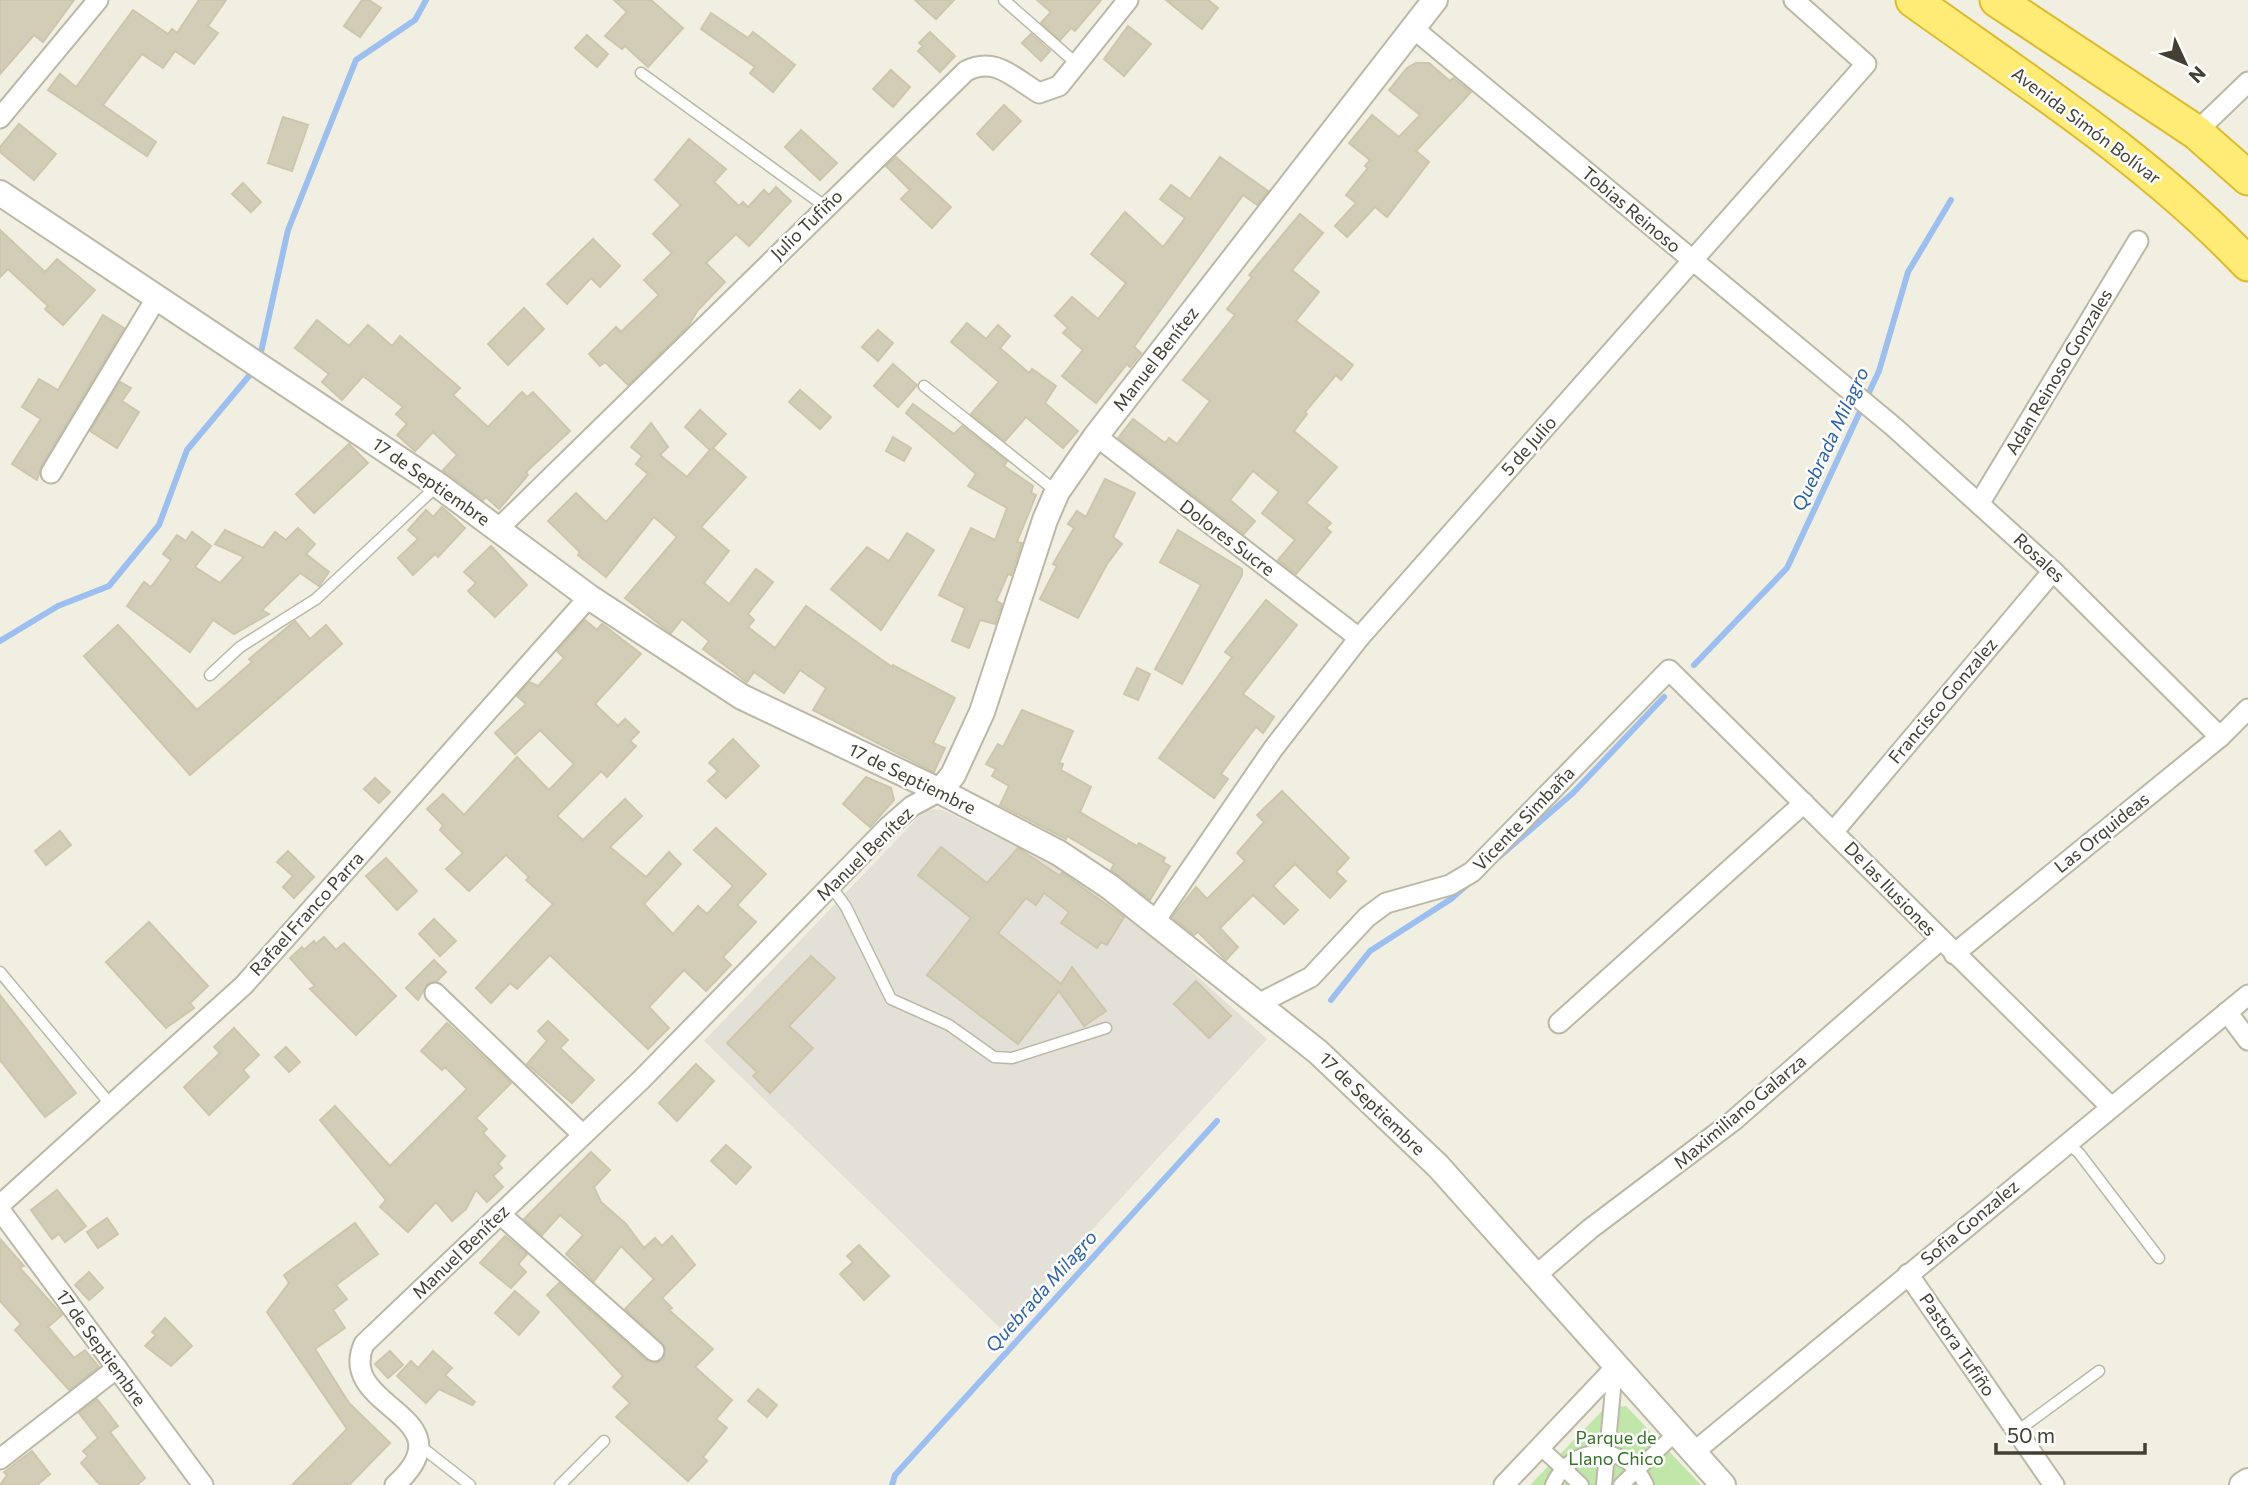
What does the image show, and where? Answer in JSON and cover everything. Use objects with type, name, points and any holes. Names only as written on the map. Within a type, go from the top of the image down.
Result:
[{"type":"highway","name":"Avenida Simón Bolívar","points":[[1913,0],[2124,151],[2206,219],[2248,264]]},
{"type":"highway","points":[[1997,0],[2196,132],[2248,178]]},
{"type":"street","points":[[0,118],[98,0]]},
{"type":"street","name":"Julio Tufiño","points":[[497,530],[966,71],[980,64],[994,65],[1039,93],[1059,86],[1128,0]]},
{"type":"street","name":"Manuel Benítez","points":[[418,1445],[408,1420],[381,1402],[367,1384],[359,1355],[364,1344],[583,1135],[902,813],[940,790],[953,775],[982,712],[1045,520],[1057,492],[1096,436],[1435,0]]},
{"type":"street","name":"5 de Julio","points":[[1155,921],[1273,750],[1359,638],[1866,64],[1794,0]]},
{"type":"street","name":"Tobias Reinoso","points":[[1414,29],[1850,388]]},
{"type":"street","points":[[2196,132],[2248,82]]},
{"type":"street","name":"17 de Septiembre","points":[[0,193],[438,485],[589,597],[742,697],[940,790],[1059,853],[1155,921],[1256,1005],[1318,1052],[1438,1166],[1615,1368],[1723,1485]]},
{"type":"street","name":"Adan Reinoso Gonzales","points":[[1979,503],[2138,241]]},
{"type":"street","points":[[51,473],[157,297]]},
{"type":"street","name":"Rosales","points":[[1850,388],[2053,571],[2220,737]]},
{"type":"street","name":"Dolores Sucre","points":[[1096,436],[1359,638]]},
{"type":"street","name":"Francisco Gonzalez","points":[[1834,831],[2053,571]]},
{"type":"street","name":"Rafael Franco Parra","points":[[0,1208],[244,985],[589,597]]},
{"type":"street","name":"De las Ilusiones","points":[[1670,670],[2111,1107]]},
{"type":"street","name":"Vicente Simbaña","points":[[1256,1005],[1311,977],[1367,917],[1386,903],[1450,885],[1472,872],[1670,670]]},
{"type":"street","name":"Las Orquideas","points":[[1947,947],[2220,737],[2248,709]]},
{"type":"street","points":[[1559,1023],[1804,803]]},
{"type":"street","name":"Maximiliano Galarza","points":[[1534,1277],[1590,1229],[1733,1122],[1947,947]]},
{"type":"street","points":[[435,993],[583,1135]]},
{"type":"street","name":"Sofia Gonzalez","points":[[1694,1452],[2248,995]]},
{"type":"street","points":[[2227,1012],[2248,1040]]},
{"type":"street","name":"17 de Septiembre","points":[[0,1208],[203,1485]]},
{"type":"street","points":[[500,1214],[654,1352]]},
{"type":"street","name":"Pastora Tufiño","points":[[1908,1274],[2054,1485]]},
{"type":"street","points":[[0,1459],[117,1368]]},
{"type":"street","points":[[1504,1485],[1615,1368]]},
{"type":"street","points":[[1604,1485],[1615,1368]]},
{"type":"street","points":[[1621,1485],[1676,1433]]},
{"type":"street","points":[[395,1485],[410,1471],[418,1445]]},
{"type":"street","points":[[1540,1447],[1581,1485]]},
{"type":"street","points":[[1552,1485],[1563,1468],[1582,1455],[1605,1452],[1623,1458],[1637,1470],[1646,1485]]},
{"type":"street","points":[[2242,1485],[2248,1481]]},
{"type":"lane","points":[[1004,0],[1078,64]]},
{"type":"lane","points":[[641,73],[826,206]]},
{"type":"lane","points":[[924,386],[1057,492]]},
{"type":"lane","points":[[210,675],[240,647],[316,599],[438,485]]},
{"type":"lane","points":[[831,886],[846,907],[891,999],[949,1026],[994,1058],[1012,1058],[1106,1028]]},
{"type":"lane","points":[[0,972],[111,1105]]},
{"type":"lane","points":[[2067,1142],[2079,1153],[2159,1258]]},
{"type":"lane","points":[[2017,1432],[2098,1371]]},
{"type":"lane","points":[[560,1485],[604,1441]]},
{"type":"lane","points":[[418,1445],[470,1485]]},
{"type":"shaded area","points":[[926,809],[943,810],[1063,870],[1146,930],[1267,1039],[1001,1329],[704,1041]]},
{"type":"green space","name":"Parque de Llano Chico","points":[[1626,1406],[1701,1485],[1530,1485],[1605,1408]]},
{"type":"building","points":[[0,0],[74,0],[43,42],[34,35],[0,74]]},
{"type":"building","points":[[199,0],[226,0],[208,26],[218,33],[194,64],[175,51],[163,68],[142,54],[103,105],[156,142],[147,156],[48,90],[60,74],[76,87],[133,10],[168,34],[172,29],[177,33]]},
{"type":"building","points":[[362,0],[369,0],[381,8],[360,37],[344,26]]},
{"type":"building","points":[[614,0],[651,0],[683,28],[648,67],[625,46],[622,49],[605,36],[627,12]]},
{"type":"building","points":[[915,0],[954,0],[936,19]]},
{"type":"building","points":[[1037,0],[1101,0],[1075,31],[1071,28],[1060,40],[1041,23],[1051,12]]},
{"type":"building","points":[[1166,0],[1208,0],[1218,8],[1202,29]]},
{"type":"building","points":[[711,13],[748,38],[753,32],[795,65],[773,92],[750,73],[755,67],[701,29]]},
{"type":"building","points":[[1128,26],[1151,44],[1124,76],[1104,59]]},
{"type":"building","points":[[930,32],[955,56],[940,72],[918,51],[923,46],[919,43]]},
{"type":"building","points":[[1031,34],[1050,51],[1041,61],[1022,43]]},
{"type":"building","points":[[587,35],[608,54],[597,67],[575,48]]},
{"type":"building","points":[[1416,63],[1429,63],[1450,81],[1453,78],[1471,92],[1416,151],[1429,162],[1387,217],[1375,207],[1347,237],[1335,226],[1356,203],[1346,195],[1368,168],[1365,166],[1370,160],[1349,143],[1372,115],[1399,137],[1420,115],[1389,90],[1407,68]]},
{"type":"building","points":[[891,70],[910,87],[893,107],[873,89]]},
{"type":"building","points":[[1004,105],[1021,121],[993,150],[977,134]]},
{"type":"building","points":[[283,117],[308,125],[292,171],[268,163]]},
{"type":"building","points":[[19,124],[56,154],[34,180],[0,152],[0,147]]},
{"type":"building","points":[[801,130],[837,163],[820,180],[785,147]]},
{"type":"building","points":[[689,139],[726,169],[714,182],[739,206],[743,202],[748,207],[764,190],[769,195],[776,187],[791,201],[749,246],[736,234],[706,263],[725,282],[698,310],[688,326],[628,385],[605,362],[600,366],[589,354],[616,327],[621,332],[659,295],[644,280],[672,253],[653,234],[681,205],[655,180]]},
{"type":"building","points":[[896,157],[951,207],[932,228],[901,199],[910,190],[886,166]]},
{"type":"building","points":[[1220,157],[1268,191],[1257,205],[1243,195],[1134,347],[1141,353],[1130,367],[1127,364],[1096,403],[1062,376],[1083,350],[1063,333],[1068,328],[1055,316],[1072,297],[1098,319],[1126,283],[1091,254],[1125,212],[1163,247],[1185,218],[1160,199],[1171,185],[1190,199]]},
{"type":"building","points":[[243,183],[261,202],[251,212],[232,194]]},
{"type":"building","points":[[1300,214],[1323,233],[1292,270],[1319,292],[1296,321],[1353,365],[1341,380],[1336,375],[1305,412],[1307,414],[1294,431],[1337,467],[1306,503],[1331,523],[1326,528],[1331,532],[1296,574],[1278,560],[1295,540],[1262,513],[1279,492],[1253,471],[1230,500],[1255,521],[1244,534],[1118,438],[1133,419],[1165,443],[1169,438],[1177,444],[1210,401],[1183,380],[1235,315],[1227,309],[1252,277],[1249,275]]},
{"type":"building","points":[[0,230],[45,272],[57,259],[95,290],[63,325],[45,309],[48,306],[8,269],[0,277]]},
{"type":"building","points":[[593,239],[620,266],[600,287],[591,278],[567,304],[547,284]]},
{"type":"building","points":[[524,308],[544,329],[508,365],[488,344]]},
{"type":"building","points":[[103,315],[124,328],[41,467],[37,480],[12,464],[41,419],[22,407],[39,379],[58,390]]},
{"type":"building","points":[[317,320],[349,346],[368,325],[392,346],[400,336],[460,388],[453,395],[488,427],[522,392],[527,397],[533,392],[570,431],[526,472],[528,475],[499,509],[486,497],[483,500],[443,470],[457,455],[433,432],[415,451],[397,435],[407,424],[396,414],[403,407],[363,376],[342,400],[322,382],[329,374],[295,348]]},
{"type":"building","points":[[967,323],[986,339],[998,325],[1010,336],[1000,348],[1029,373],[1032,369],[1056,386],[1045,403],[1078,431],[1063,448],[1026,417],[1005,441],[971,414],[999,382],[951,342]]},
{"type":"building","points":[[878,330],[893,343],[878,361],[862,347]]},
{"type":"building","points":[[893,364],[917,385],[898,407],[874,386]]},
{"type":"building","points":[[120,382],[131,388],[122,401],[139,412],[117,448],[90,431]]},
{"type":"building","points":[[800,390],[831,417],[820,429],[789,402]]},
{"type":"building","points":[[913,404],[954,434],[962,426],[1007,461],[1004,466],[1033,486],[1031,493],[1036,495],[1017,542],[1022,543],[1011,575],[1008,574],[996,601],[1002,604],[995,624],[980,620],[969,648],[952,641],[965,608],[939,595],[971,528],[995,540],[1007,508],[968,486],[976,474],[906,413]]},
{"type":"building","points":[[700,410],[726,434],[713,448],[746,477],[701,527],[729,551],[704,583],[729,604],[756,569],[773,582],[748,614],[754,620],[748,627],[775,648],[806,606],[892,667],[893,665],[955,698],[933,743],[945,748],[934,772],[813,710],[826,688],[800,670],[784,693],[754,672],[747,682],[703,649],[709,641],[682,619],[671,633],[625,598],[677,537],[654,517],[606,577],[578,555],[580,552],[548,521],[576,493],[606,522],[648,474],[636,464],[642,456],[631,447],[651,423],[668,447],[660,455],[687,477],[710,450],[685,427]]},
{"type":"building","points":[[893,437],[911,448],[904,461],[886,451]]},
{"type":"building","points":[[349,444],[368,463],[314,513],[296,494]]},
{"type":"building","points":[[1105,479],[1135,493],[1113,537],[1122,544],[1107,564],[1078,618],[1040,599],[1057,566],[1053,564],[1074,528],[1068,524],[1077,511],[1086,517]]},
{"type":"building","points":[[442,507],[465,528],[438,557],[435,554],[413,575],[398,558],[418,539],[408,530],[426,510],[433,517]]},
{"type":"building","points":[[298,528],[315,544],[306,554],[329,572],[319,586],[300,573],[262,610],[269,614],[234,634],[213,620],[190,652],[127,606],[144,582],[151,587],[171,560],[163,554],[177,535],[186,541],[192,532],[211,546],[195,567],[220,583],[244,557],[215,544],[225,530],[263,548],[275,532],[286,540]]},
{"type":"building","points":[[1178,530],[1242,569],[1242,575],[1182,684],[1155,669],[1201,585],[1160,562]]},
{"type":"building","points":[[907,533],[934,550],[881,630],[831,589],[867,547],[889,561]]},
{"type":"building","points":[[491,546],[527,585],[495,617],[468,591],[476,583],[464,572]]},
{"type":"building","points":[[1266,600],[1297,625],[1243,694],[1274,717],[1263,733],[1256,727],[1231,760],[1221,774],[1228,779],[1214,798],[1159,758],[1232,657],[1225,652]]},
{"type":"building","points":[[585,620],[597,630],[602,624],[641,654],[595,704],[618,726],[625,719],[639,732],[630,741],[636,746],[607,777],[601,771],[557,816],[583,840],[625,799],[642,816],[610,847],[646,877],[669,852],[681,864],[644,904],[673,934],[698,906],[707,914],[733,886],[694,850],[716,828],[766,874],[737,905],[756,922],[723,957],[731,965],[706,991],[684,970],[649,1007],[669,1028],[648,1049],[550,955],[517,989],[510,983],[491,1003],[476,988],[553,904],[526,880],[529,877],[506,855],[469,891],[446,869],[463,853],[440,830],[443,825],[427,809],[443,794],[464,815],[517,757],[549,790],[574,764],[540,730],[515,754],[495,733],[526,704],[517,696],[529,682],[538,686],[564,658],[557,651]]},
{"type":"building","points":[[295,621],[310,639],[326,625],[342,644],[190,775],[84,656],[118,625],[197,710],[252,662],[249,659]]},
{"type":"building","points":[[1137,668],[1150,674],[1138,700],[1124,694]]},
{"type":"building","points":[[1022,710],[1073,731],[1059,763],[1063,764],[1061,770],[1091,787],[1080,812],[1137,846],[1139,843],[1165,858],[1163,862],[1170,866],[1150,900],[1111,870],[1114,864],[1067,836],[1066,839],[1000,805],[1009,786],[992,776],[996,769],[986,764],[998,744],[1003,747]]},
{"type":"building","points":[[733,739],[759,766],[726,798],[708,781],[718,771],[709,763]]},
{"type":"building","points":[[866,777],[891,788],[894,800],[870,827],[843,804]]},
{"type":"building","points":[[375,778],[390,792],[379,803],[364,789]]},
{"type":"building","points":[[1282,791],[1349,858],[1336,872],[1346,881],[1330,898],[1295,864],[1273,886],[1298,910],[1284,924],[1253,895],[1220,928],[1238,947],[1226,960],[1198,932],[1194,935],[1172,917],[1196,887],[1207,899],[1245,861],[1237,853],[1264,822],[1257,815]]},
{"type":"building","points":[[60,831],[71,845],[46,865],[35,851]]},
{"type":"building","points":[[941,847],[987,883],[1018,848],[1060,876],[1062,873],[1124,917],[1107,945],[1101,942],[1097,948],[1061,923],[1069,912],[1044,893],[1036,905],[1026,898],[998,933],[1061,984],[1072,967],[1106,1011],[1084,1026],[1059,991],[1018,1044],[927,975],[971,918],[918,875]]},
{"type":"building","points":[[288,851],[314,877],[294,898],[283,887],[293,876],[277,862]]},
{"type":"building","points":[[386,858],[417,891],[397,910],[366,876]]},
{"type":"building","points":[[434,919],[456,941],[440,956],[419,934]]},
{"type":"building","points":[[149,922],[208,986],[190,1003],[194,1008],[166,1028],[106,962]]},
{"type":"building","points":[[324,937],[336,950],[344,943],[396,996],[356,1035],[310,989],[315,986],[290,958],[302,947],[304,950]]},
{"type":"building","points":[[811,956],[835,978],[789,1026],[813,1048],[770,1093],[753,1076],[757,1072],[727,1043]]},
{"type":"building","points":[[434,960],[446,972],[437,981],[427,984],[418,1000],[406,988]]},
{"type":"building","points":[[1196,981],[1231,1016],[1209,1038],[1174,1004]]},
{"type":"building","points":[[0,995],[76,1093],[45,1117],[0,1060]]},
{"type":"building","points":[[548,1021],[568,1040],[560,1048],[594,1080],[572,1103],[527,1064],[547,1041],[538,1031]]},
{"type":"building","points":[[447,1023],[511,1083],[476,1118],[487,1129],[483,1133],[505,1156],[498,1164],[502,1168],[493,1176],[503,1187],[487,1202],[476,1190],[466,1209],[452,1221],[436,1202],[408,1232],[380,1207],[386,1200],[320,1120],[335,1106],[390,1166],[467,1089],[445,1067],[442,1070],[421,1051]]},
{"type":"building","points":[[234,1028],[259,1055],[243,1070],[249,1077],[209,1115],[184,1087],[220,1053],[214,1047]]},
{"type":"building","points":[[286,1047],[300,1062],[289,1072],[275,1057]]},
{"type":"building","points":[[696,1064],[714,1081],[677,1121],[659,1103]]},
{"type":"building","points":[[726,1145],[751,1167],[736,1184],[711,1161]]},
{"type":"building","points":[[591,1152],[610,1170],[594,1187],[601,1202],[626,1224],[644,1248],[655,1238],[662,1246],[672,1236],[695,1265],[662,1298],[672,1308],[669,1310],[713,1349],[695,1367],[732,1400],[716,1419],[727,1428],[703,1457],[707,1461],[688,1481],[616,1417],[630,1403],[613,1387],[623,1376],[547,1295],[559,1283],[646,1360],[657,1363],[664,1359],[665,1347],[625,1309],[654,1279],[621,1246],[594,1281],[566,1254],[583,1235],[560,1215],[542,1235],[524,1219]]},
{"type":"building","points":[[57,1190],[86,1226],[65,1242],[59,1234],[52,1239],[31,1210]]},
{"type":"building","points":[[107,1218],[118,1234],[98,1248],[87,1232]]},
{"type":"building","points":[[355,1223],[378,1254],[336,1285],[347,1299],[333,1310],[345,1328],[315,1349],[349,1403],[390,1443],[349,1485],[292,1485],[347,1429],[267,1312],[289,1283],[284,1275]]},
{"type":"building","points":[[505,1236],[527,1254],[518,1264],[526,1272],[511,1288],[480,1263]]},
{"type":"building","points":[[0,1239],[24,1266],[19,1267],[62,1315],[48,1327],[74,1358],[85,1350],[99,1367],[69,1390],[15,1330],[21,1324],[0,1301]]},
{"type":"building","points":[[859,1245],[889,1276],[864,1300],[840,1274],[853,1262],[847,1256]]},
{"type":"building","points":[[89,1272],[103,1288],[89,1300],[75,1285]]},
{"type":"building","points":[[515,1291],[539,1312],[519,1335],[495,1313]]},
{"type":"building","points":[[165,1318],[192,1346],[171,1366],[145,1346],[156,1335],[152,1332]]},
{"type":"building","points":[[390,1351],[403,1365],[388,1378],[375,1364]]},
{"type":"building","points":[[433,1351],[452,1368],[445,1375],[475,1402],[472,1405],[439,1389],[426,1403],[397,1376],[411,1361],[418,1368]]},
{"type":"building","points":[[758,1389],[777,1405],[767,1417],[748,1401]]},
{"type":"building","points":[[97,1399],[118,1426],[110,1432],[145,1478],[137,1485],[100,1485],[81,1463],[88,1456],[83,1451],[98,1438],[79,1413]]},
{"type":"building","points":[[32,1451],[50,1474],[37,1485],[0,1485],[7,1475],[4,1472]]},
{"type":"waterway","points":[[259,361],[288,230],[356,60],[415,20],[426,0]]},
{"type":"waterway","name":"Quebrada Milagro","points":[[1694,665],[1787,568],[1879,371],[1908,272],[1951,200]]},
{"type":"waterway","points":[[0,641],[58,606],[109,586],[159,525],[187,450],[254,370]]},
{"type":"waterway","name":"Quebrada Milagro","points":[[1500,856],[1573,793],[1664,697]]},
{"type":"waterway","name":"Quebrada Milagro","points":[[1331,1000],[1370,951],[1451,899],[1468,884]]},
{"type":"waterway","name":"Quebrada Milagro","points":[[892,1485],[895,1475],[1217,1121]]}]
